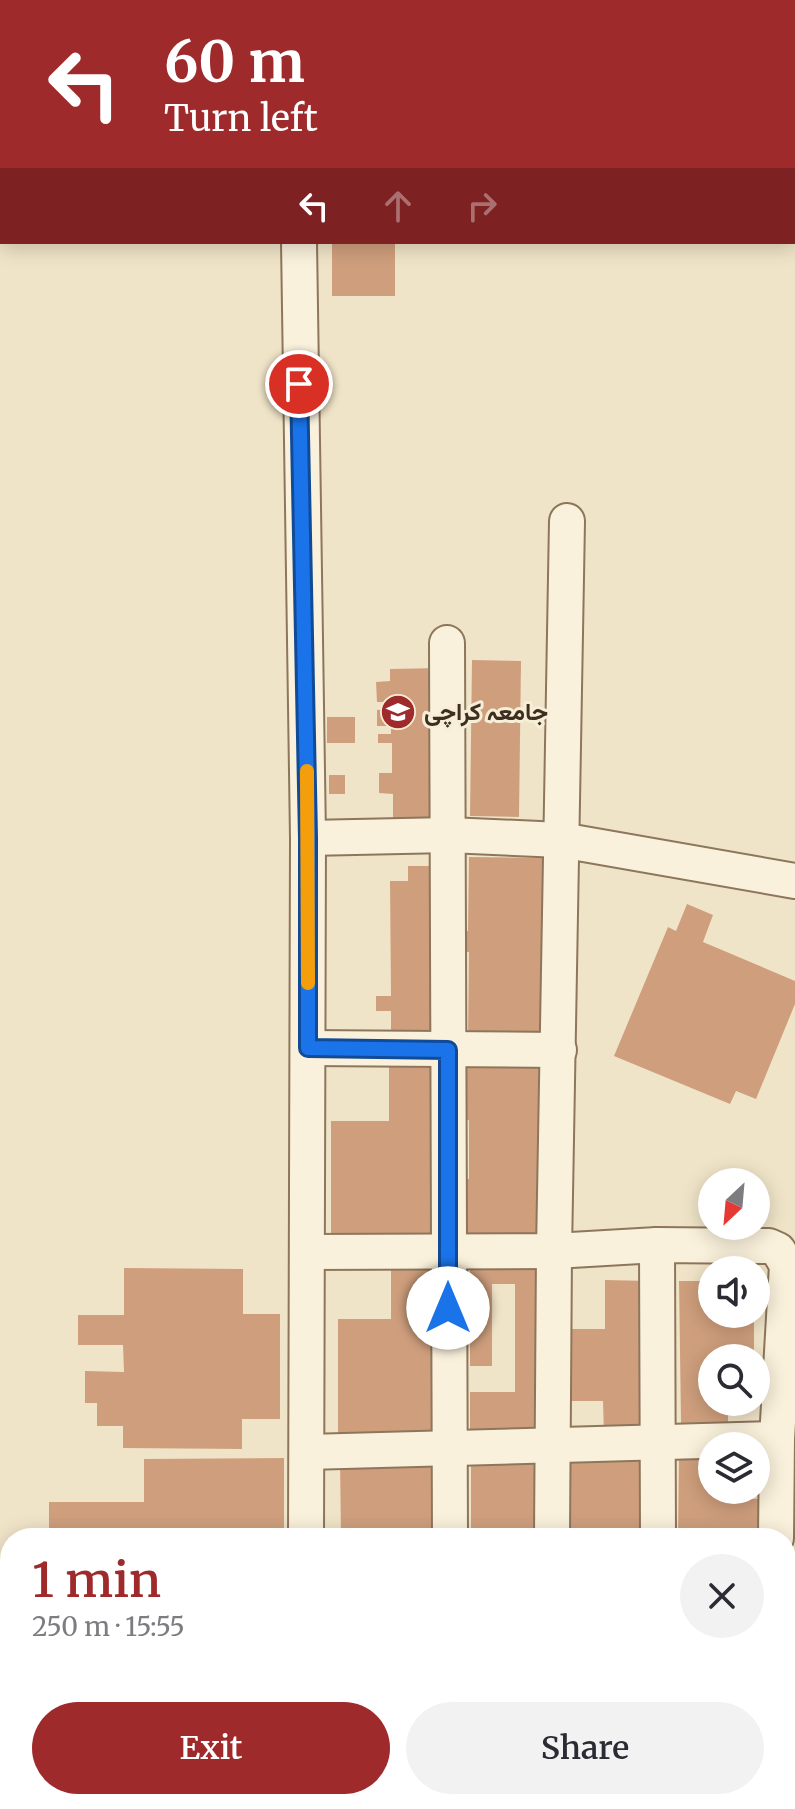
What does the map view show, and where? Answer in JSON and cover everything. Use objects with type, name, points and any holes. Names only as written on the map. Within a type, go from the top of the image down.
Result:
[{"type":"street","points":[[299,244],[308,838],[306,1528]]},
{"type":"street","points":[[552,1528],[567,521]]},
{"type":"street","points":[[447,643],[450,1528]]},
{"type":"street","points":[[308,838],[449,835],[561,840],[795,881]]},
{"type":"street","points":[[308,1048],[559,1050]]},
{"type":"street","points":[[307,1252],[554,1251],[657,1245],[769,1246],[778,1250],[787,1265],[777,1439],[776,1528]]},
{"type":"street","points":[[657,1245],[658,1528]]},
{"type":"street","points":[[307,1452],[777,1439]]},
{"type":"building","points":[[332,244],[395,244],[395,296],[332,296]]},
{"type":"building","points":[[472,660],[521,661],[519,817],[470,816]]},
{"type":"building","points":[[441,668],[444,822],[393,823],[393,794],[379,793],[379,773],[392,773],[392,743],[378,743],[378,734],[391,734],[391,726],[377,726],[377,710],[391,709],[391,702],[377,702],[376,682],[390,681],[390,669]]},
{"type":"building","points":[[327,717],[355,717],[355,743],[327,743]]},
{"type":"building","points":[[329,775],[345,775],[345,794],[329,794]]},
{"type":"building","points":[[469,857],[554,858],[553,1042],[468,1041],[469,952],[455,952],[455,931],[468,931]]},
{"type":"building","points":[[408,866],[444,866],[445,1047],[391,1046],[391,1011],[376,1011],[376,996],[391,996],[390,881],[408,881]]},
{"type":"building","points":[[687,904],[713,915],[703,942],[795,981],[795,1004],[756,1099],[736,1091],[730,1104],[614,1056],[668,927],[676,931]]},
{"type":"building","points":[[451,1056],[552,1056],[551,1245],[469,1244],[469,1233],[458,1233],[458,1179],[469,1179],[469,1120],[451,1120]]},
{"type":"building","points":[[389,1064],[439,1064],[439,1244],[331,1244],[331,1121],[389,1121]]},
{"type":"building","points":[[470,1259],[543,1259],[544,1437],[470,1437],[470,1392],[515,1392],[515,1284],[492,1284],[492,1366],[470,1366]]},
{"type":"building","points":[[124,1268],[243,1269],[243,1314],[280,1314],[280,1419],[242,1419],[242,1449],[123,1448],[123,1426],[97,1426],[97,1403],[85,1403],[85,1371],[124,1372],[123,1345],[78,1345],[78,1315],[124,1315]]},
{"type":"building","points":[[391,1270],[438,1270],[438,1438],[338,1438],[338,1319],[391,1319]]},
{"type":"building","points":[[605,1280],[650,1281],[649,1434],[604,1434],[603,1401],[565,1401],[566,1329],[605,1329]]},
{"type":"building","points":[[679,1281],[698,1281],[698,1328],[754,1328],[754,1344],[698,1344],[698,1416],[728,1416],[728,1422],[681,1423]]},
{"type":"building","points":[[471,1455],[542,1456],[541,1528],[471,1528]]},
{"type":"building","points":[[569,1455],[648,1455],[648,1528],[570,1528]]},
{"type":"building","points":[[679,1455],[698,1456],[698,1504],[767,1504],[767,1528],[678,1528]]},
{"type":"building","points":[[441,1457],[442,1528],[341,1528],[340,1458]]},
{"type":"building","points":[[284,1458],[284,1528],[49,1528],[49,1502],[144,1502],[144,1459]]},
{"type":"slow traffic","points":[[307,771],[308,983]]},
{"type":"place","name":"جامعہ کراچی","points":[[398,712]]},
{"type":"route","points":[[299,384],[308,838],[308,1048],[448,1050],[448,1308]]}]
